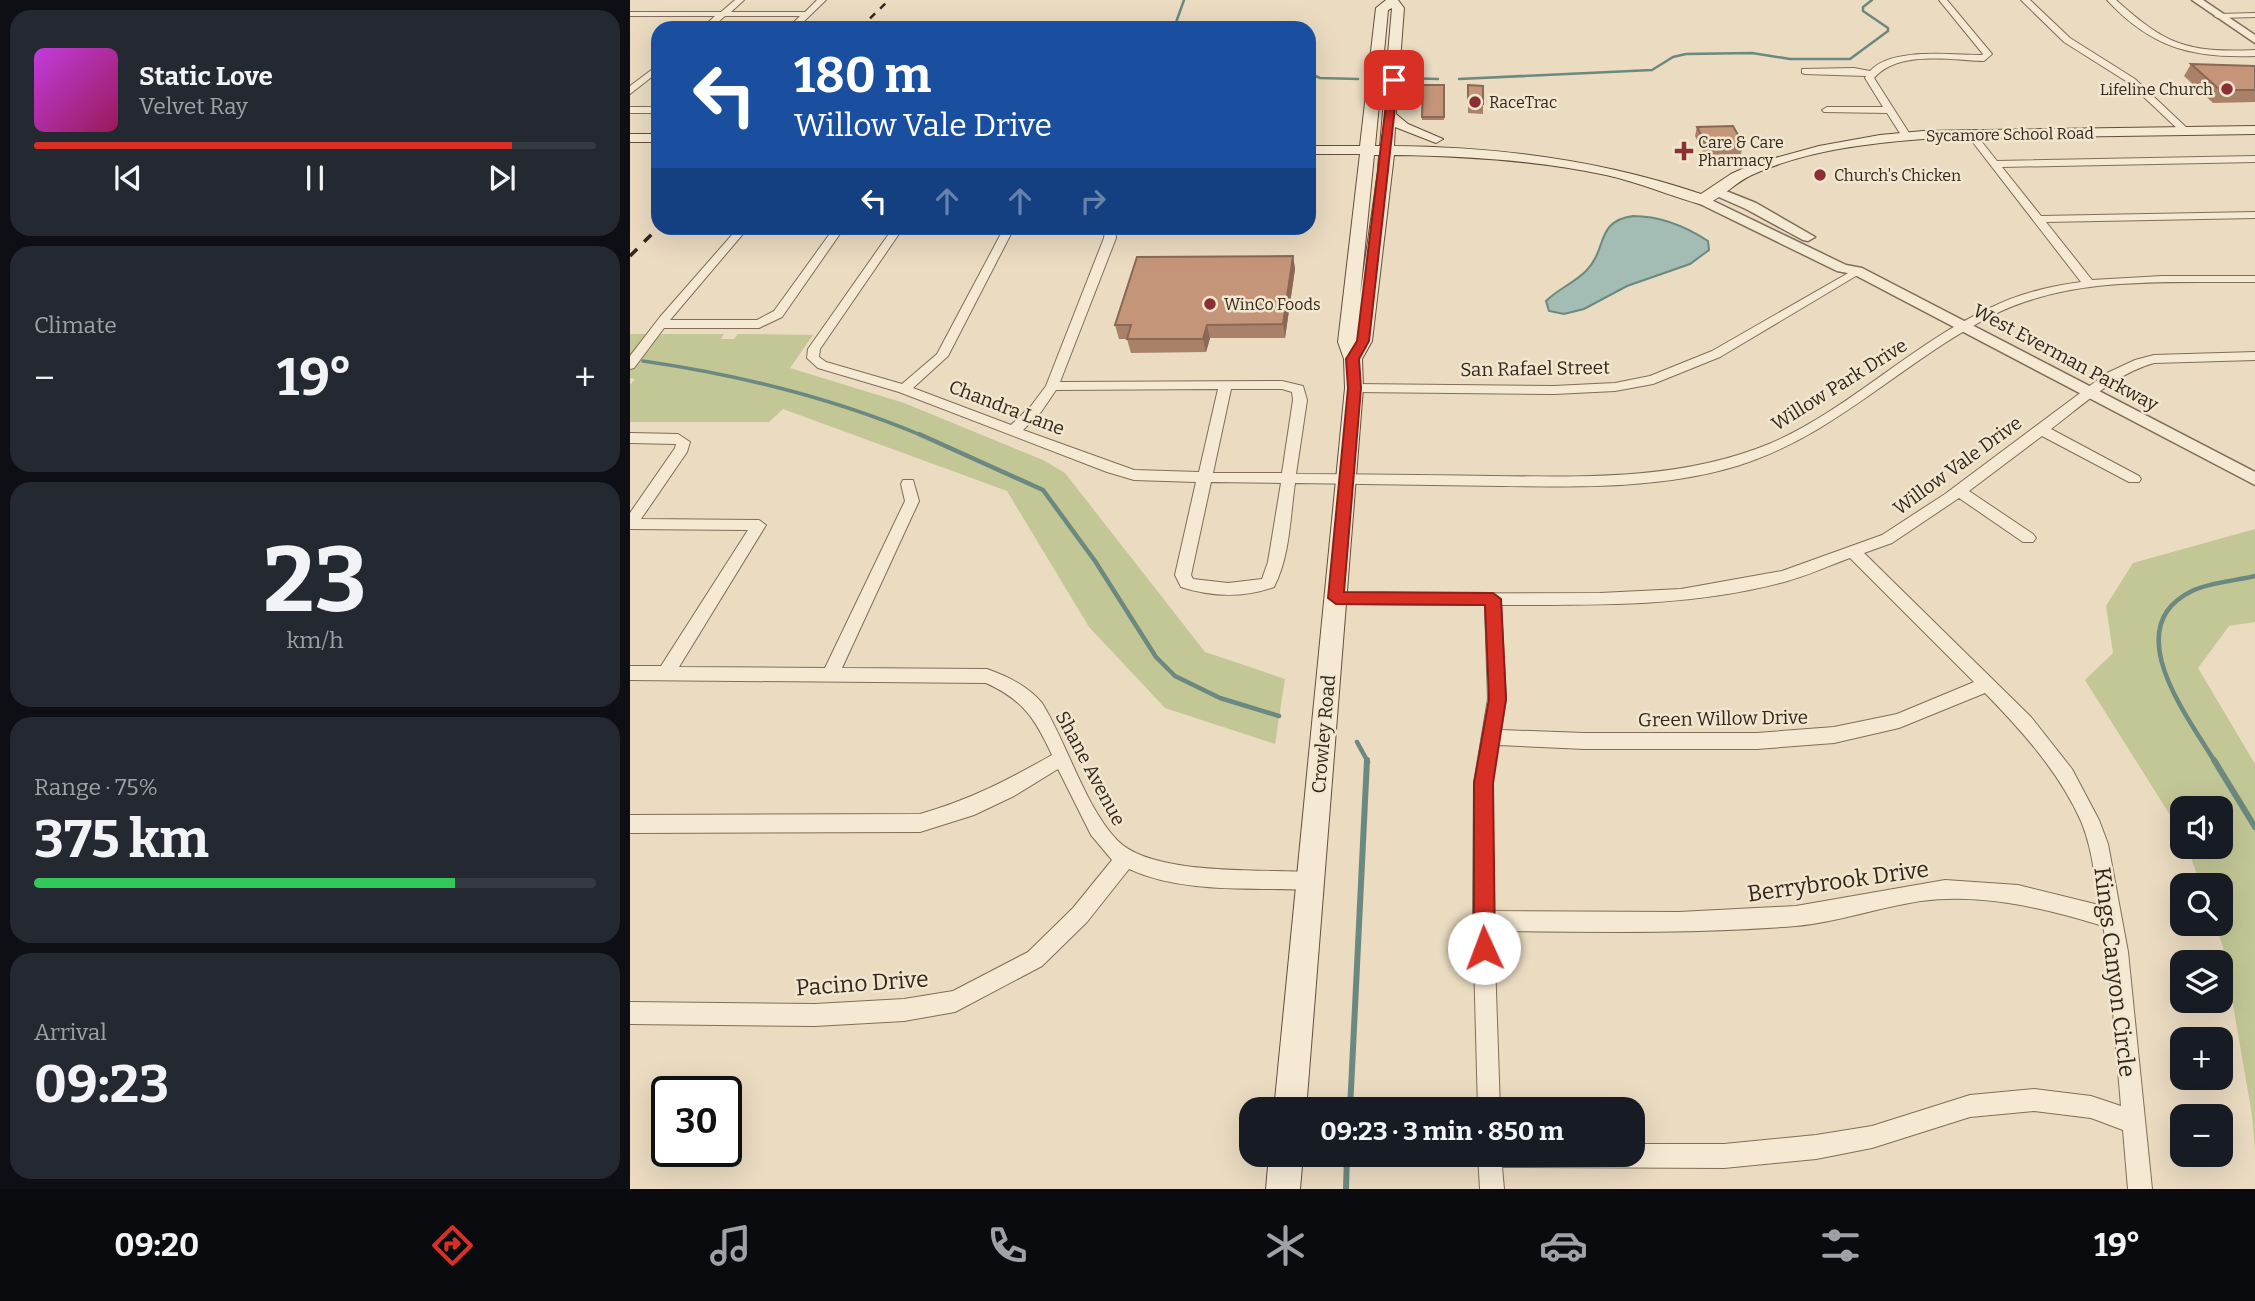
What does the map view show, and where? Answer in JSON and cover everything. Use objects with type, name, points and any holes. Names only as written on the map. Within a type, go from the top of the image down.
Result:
[{"type":"main road","name":"Crowley Road","points":[[1291,1097],[1354,388],[1353,359],[1347,342],[1382,8],[1392,1],[1398,8],[1385,172],[1363,341],[1353,359]]},
{"type":"main road","points":[[1391,115],[1403,127],[1434,144],[1587,167],[1715,198]]},
{"type":"main road","points":[[1316,147],[1338,139],[1369,121]]},
{"type":"main road","name":"Sycamore School Road","points":[[1715,198],[1769,165],[1813,150],[1906,136],[2255,130]]},
{"type":"main road","points":[[630,138],[651,138]]},
{"type":"main road","points":[[1316,138],[1367,144],[1506,142],[1572,151],[1643,167],[1715,198]]},
{"type":"main road","points":[[1338,139],[1349,159],[1363,170]]},
{"type":"main road","points":[[1385,172],[1406,156],[1434,144]]},
{"type":"main road","points":[[630,150],[651,150]]},
{"type":"main road","points":[[1523,156],[1548,156],[1572,151]]},
{"type":"main road","points":[[1572,151],[1575,159],[1587,167]]},
{"type":"main road","points":[[1355,262],[1362,271],[1359,310],[1365,323]]},
{"type":"main road","points":[[1283,1189],[1285,1167]]},
{"type":"street","points":[[714,21],[740,0]]},
{"type":"street","points":[[800,21],[822,0]]},
{"type":"street","points":[[1906,136],[1869,78],[1871,74],[1886,62],[1905,59],[1984,58],[1988,54],[1943,0]]},
{"type":"street","points":[[2025,0],[2067,40],[2132,81],[2185,131]]},
{"type":"street","points":[[2111,0],[2172,47],[2196,54],[2255,53]]},
{"type":"street","points":[[2197,0],[2255,40]]},
{"type":"street","points":[[630,23],[652,7]]},
{"type":"street","points":[[630,14],[807,14]]},
{"type":"street","points":[[2218,16],[2255,15]]},
{"type":"street","points":[[1804,71],[1854,71],[1871,74]]},
{"type":"street","points":[[630,91],[651,74]]},
{"type":"street","points":[[630,110],[651,110]]},
{"type":"street","points":[[1827,110],[1888,110]]},
{"type":"street","points":[[1971,134],[2089,284]]},
{"type":"street","points":[[1994,164],[2255,159]]},
{"type":"street","name":"West Everman Parkway","points":[[1715,198],[1842,268],[1857,271],[2255,479]]},
{"type":"street","points":[[2038,219],[2255,215]]},
{"type":"street","points":[[630,365],[661,324],[737,235]]},
{"type":"street","points":[[661,324],[759,324],[778,314],[834,235]]},
{"type":"street","name":"Chandra Lane","points":[[893,235],[814,349],[813,358],[822,365],[905,389],[1112,469],[1134,475],[1346,481]]},
{"type":"street","points":[[905,389],[942,355],[1005,235]]},
{"type":"street","points":[[1014,430],[1036,409],[1052,386],[1110,235]]},
{"type":"street","name":"San Rafael Street","points":[[1354,388],[1554,390],[1615,387],[1653,380],[1716,354],[1857,271]]},
{"type":"street","name":"Willow Park Drive","points":[[1346,481],[1587,482],[1654,479],[1722,465],[1778,445],[1828,418],[1966,328],[2017,301],[2089,284],[2255,279]]},
{"type":"street","name":"Willow Vale Drive","points":[[1336,598],[1493,599],[1681,595],[1772,580],[1854,553],[1886,539],[1959,491],[2112,376],[2139,363],[2154,359],[2255,356]]},
{"type":"street","points":[[1052,386],[1282,385],[1298,389],[1300,400],[1276,562],[1271,579],[1261,586],[1196,586],[1187,583],[1183,575],[1225,386]]},
{"type":"street","points":[[2040,429],[2134,479]]},
{"type":"street","points":[[630,438],[678,439],[683,442],[682,449],[630,524]]},
{"type":"street","points":[[830,675],[912,501],[908,484]]},
{"type":"street","points":[[1959,491],[2028,538]]},
{"type":"street","points":[[630,524],[758,525],[666,673]]},
{"type":"street","name":"Kings Canyon Circle","points":[[1854,553],[1988,684],[2047,748],[2066,775],[2090,820],[2098,844],[2112,919],[2140,1189]]},
{"type":"street","points":[[1489,1097],[1483,921],[1483,783],[1493,737],[1497,699],[1493,599]]},
{"type":"street","name":"Shane Avenue","points":[[630,673],[987,676],[1009,686],[1035,706],[1097,830],[1118,854],[1174,872],[1217,878],[1310,881]]},
{"type":"street","name":"Green Willow Drive","points":[[1493,737],[1584,741],[1757,741],[1834,735],[1899,721],[1988,684]]},
{"type":"street","points":[[630,824],[920,823],[967,809],[1008,790],[1062,758]]},
{"type":"street","name":"Pacino Drive","points":[[630,1013],[815,1015],[904,1010],[956,1001],[1035,959],[1080,915],[1126,858]]},
{"type":"street","name":"Berrybrook Drive","points":[[1483,921],[1690,923],[1800,916],[1921,892],[1952,889],[2024,895],[2112,919]]},
{"type":"street","points":[[1645,1156],[1724,1156],[1816,1147],[1872,1137],[1970,1106],[2021,1101],[2091,1107],[2133,1122]]},
{"type":"street","points":[[1491,1167],[1492,1189]]},
{"type":"green space","points":[[630,334],[724,334],[721,339],[734,339],[738,334],[813,335],[790,368],[904,403],[1043,460],[1065,473],[1205,652],[1285,679],[1275,744],[1165,708],[1089,627],[1007,491],[783,409],[769,422],[630,422],[630,385],[635,379],[630,378]]},
{"type":"green space","points":[[2255,529],[2255,622],[2229,626],[2198,668],[2255,764],[2255,1150],[2252,1115],[2233,1005],[2233,950],[2224,950],[2219,936],[2233,936],[2233,873],[2197,873],[2191,859],[2233,859],[2233,796],[2170,796],[2170,815],[2085,680],[2113,653],[2106,606],[2133,563]]},
{"type":"water","points":[[1633,216],[1682,226],[1708,241],[1709,250],[1690,264],[1627,286],[1584,309],[1564,314],[1549,311],[1546,301],[1593,263],[1607,230],[1621,219]]},
{"type":"building","points":[[2191,64],[2255,66],[2255,90],[2220,90]]},
{"type":"building","name":"RaceTrac","points":[[1423,85],[1444,85],[1444,117],[1422,117]]},
{"type":"building","points":[[1468,85],[1483,86],[1483,104],[1468,104]]},
{"type":"building","points":[[1733,126],[1743,144],[1706,145],[1697,127]]},
{"type":"building","name":"WinCo Foods","points":[[1293,256],[1283,324],[1207,325],[1203,339],[1127,339],[1131,325],[1115,325],[1137,257]]},
{"type":"waterway","points":[[1176,21],[1184,0]]},
{"type":"waterway","points":[[1459,79],[1652,70],[1673,57],[1686,54],[1752,53],[1790,59],[1850,59],[1888,31],[1888,28],[1863,11],[1863,7],[1872,0]]},
{"type":"waterway","points":[[1316,76],[1358,79]]},
{"type":"waterway","points":[[1403,78],[1438,79]]},
{"type":"waterway","points":[[643,361],[715,373],[820,399],[923,436]]},
{"type":"waterway","points":[[919,434],[1043,490],[1095,561],[1156,657],[1175,676],[1220,698],[1279,716]]},
{"type":"waterway","points":[[2215,762],[2176,698],[2165,673],[2159,649],[2160,627],[2170,607],[2192,591],[2255,576]]},
{"type":"waterway","points":[[1357,742],[1367,760]]},
{"type":"waterway","points":[[1351,1097],[1367,760]]},
{"type":"waterway","points":[[2214,760],[2255,827]]},
{"type":"waterway","points":[[1346,1189],[1347,1167]]},
{"type":"railway","points":[[867,21],[889,0]]},
{"type":"railway","points":[[630,256],[651,235]]},
{"type":"place","name":"Lifeline Church","points":[[2227,89]]},
{"type":"place","name":"RaceTrac","points":[[1475,102]]},
{"type":"place","name":"Care & Care Pharmacy","points":[[1684,151]]},
{"type":"place","name":"Church's Chicken","points":[[1820,175]]},
{"type":"place","name":"WinCo Foods","points":[[1210,304]]},
{"type":"route","points":[[1394,80],[1363,341],[1353,359],[1354,388],[1336,598],[1493,599],[1497,699],[1493,737],[1483,783],[1484,948]]}]
